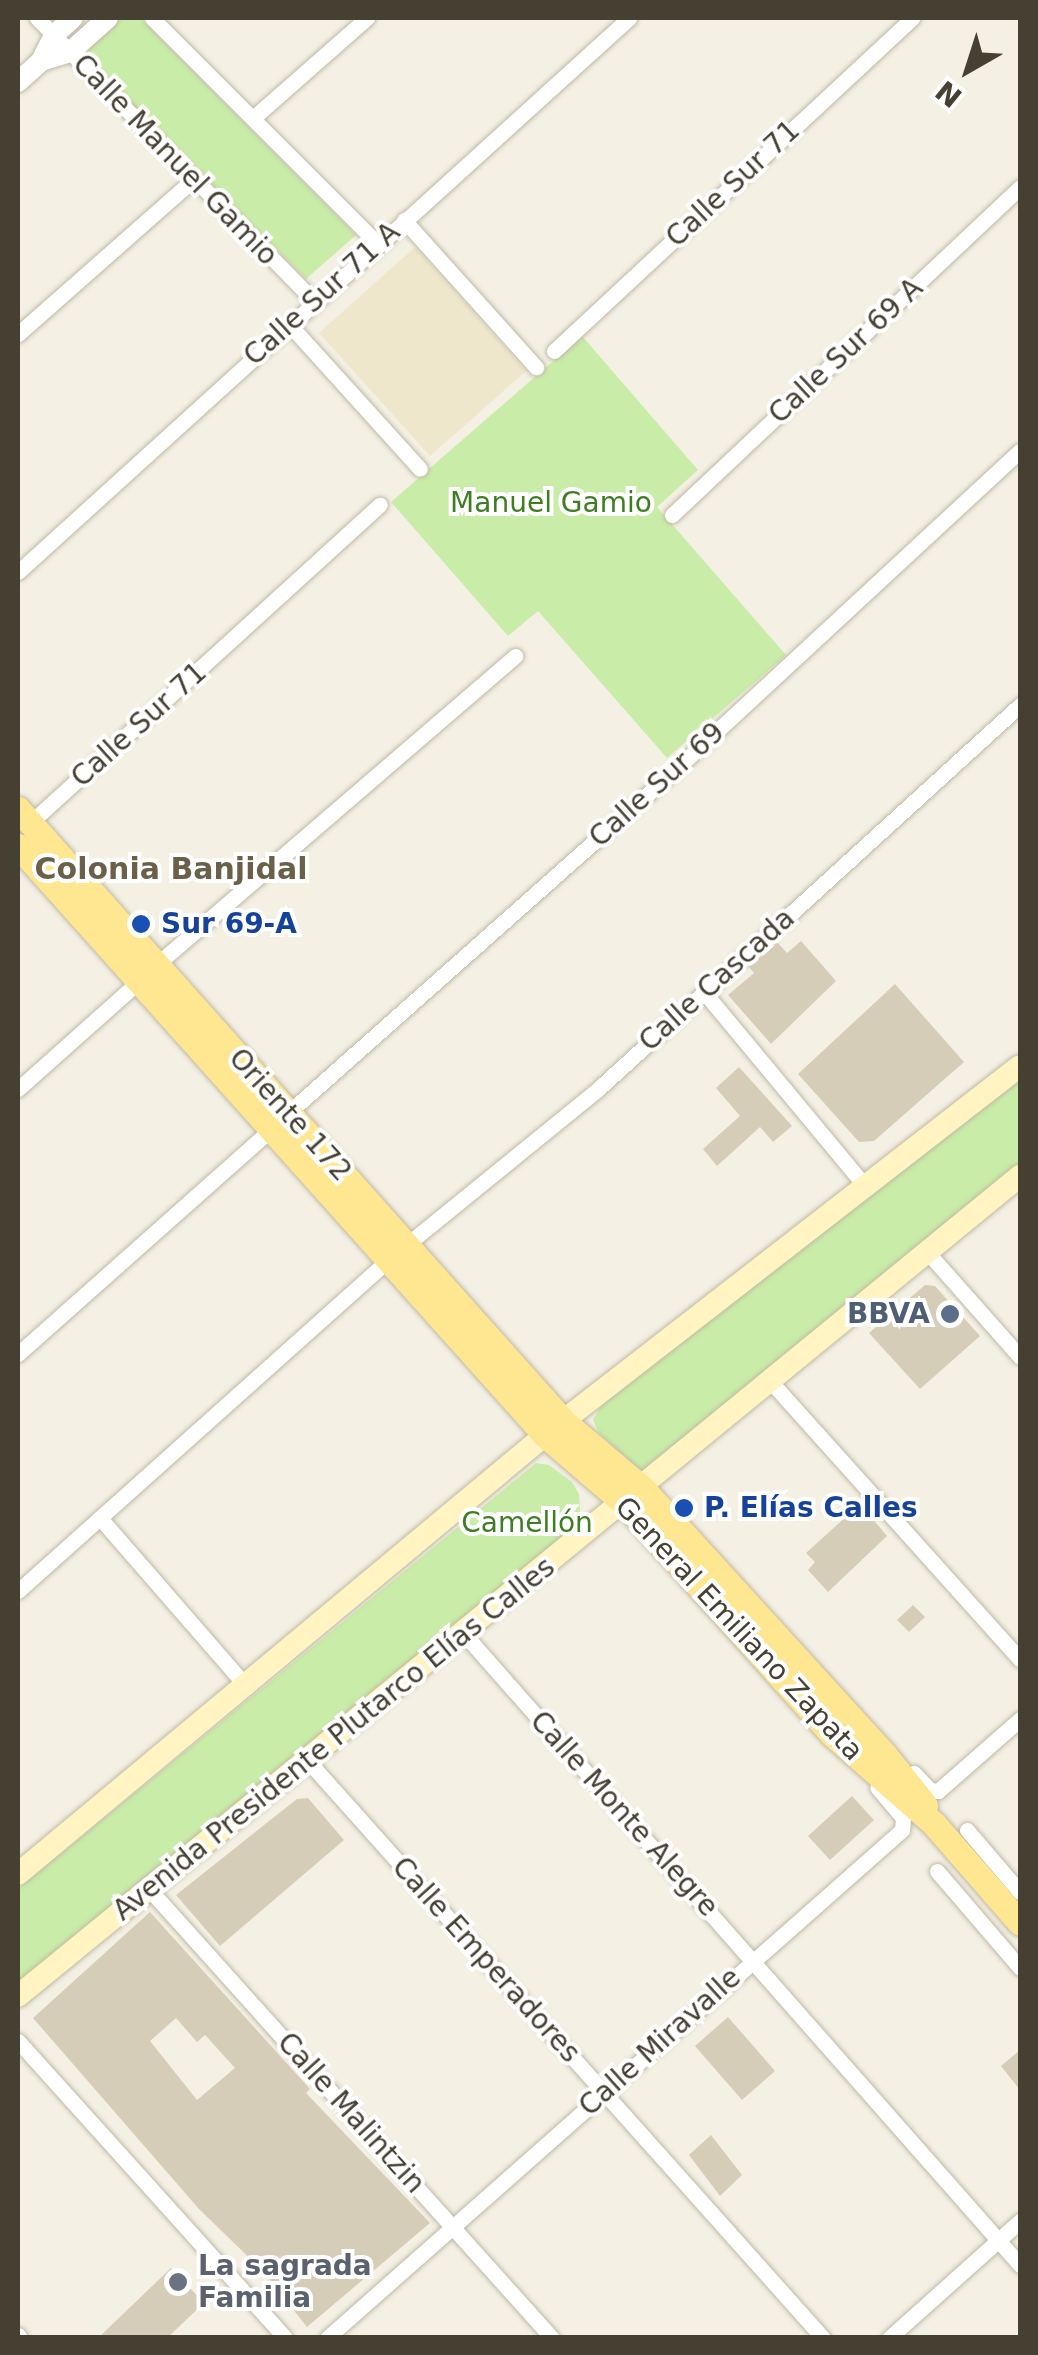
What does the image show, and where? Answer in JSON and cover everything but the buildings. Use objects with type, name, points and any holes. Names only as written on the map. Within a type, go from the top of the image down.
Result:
[{"type":"main road","name":"Oriente 172","points":[[22,826],[147,973],[554,1428]]},
{"type":"main road","points":[[18,1874],[554,1428],[868,1188],[1020,1066]]},
{"type":"main road","name":"Avenida Presidente Plutarco Elías Calles","points":[[18,1996],[772,1383],[1020,1176]]},
{"type":"main road","name":"General Emiliano Zapata","points":[[554,1428],[633,1496],[885,1755],[921,1796],[934,1824]]},
{"type":"main road","name":"General Emiliano Zapata","points":[[633,1496],[832,1734],[934,1824],[1020,1924]]},
{"type":"street","name":"Calle Manuel Gamio","points":[[36,18],[314,302]]},
{"type":"street","points":[[18,82],[41,61],[54,35],[73,18]]},
{"type":"street","points":[[41,61],[70,52],[108,18]]},
{"type":"street","points":[[152,18],[378,245]]},
{"type":"street","points":[[253,118],[366,18]]},
{"type":"street","name":"Calle Sur 71 A","points":[[18,572],[629,18]]},
{"type":"street","name":"Calle Sur 71","points":[[554,351],[912,18]]},
{"type":"street","points":[[18,334],[194,179]]},
{"type":"street","name":"Calle Sur 69 A","points":[[672,515],[1020,187]]},
{"type":"street","points":[[404,220],[536,367]]},
{"type":"street","points":[[289,324],[420,469]]},
{"type":"street","name":"Calle Sur 69","points":[[18,1354],[676,769],[1020,451]]},
{"type":"street","name":"Calle Sur 71","points":[[22,826],[380,505]]},
{"type":"street","points":[[18,1089],[515,656]]},
{"type":"street","name":"Calle Cascada","points":[[18,1591],[397,1253],[598,1088],[1020,706]]},
{"type":"street","points":[[704,992],[868,1188]]},
{"type":"street","points":[[929,1254],[1020,1357]]},
{"type":"street","points":[[772,1383],[1020,1659]]},
{"type":"street","points":[[100,1518],[247,1687]]},
{"type":"street","name":"Calle Monte Alegre","points":[[465,1634],[1020,2265]]},
{"type":"street","points":[[885,1755],[934,1792],[1020,1720]]},
{"type":"street","name":"Calle Miravalle","points":[[327,2338],[904,1827],[901,1816],[832,1734]]},
{"type":"street","name":"Calle Emperadores","points":[[308,1761],[823,2338]]},
{"type":"street","points":[[967,1830],[1020,1892]]},
{"type":"street","points":[[937,1871],[1020,1968]]},
{"type":"street","name":"Calle Malintzin","points":[[150,1889],[552,2338]]},
{"type":"street","points":[[18,2041],[285,2338]]},
{"type":"street","points":[[889,2338],[1020,2221]]},
{"type":"shaded area","points":[[415,247],[526,371],[430,456],[319,333]]},
{"type":"green space","points":[[119,18],[140,18],[356,235],[306,279],[80,52]]},
{"type":"green space","name":"Manuel Gamio","points":[[582,336],[698,470],[657,507],[786,655],[667,758],[538,611],[508,636],[391,502]]},
{"type":"green space","points":[[1020,1074],[1020,1168],[643,1473],[599,1433],[593,1420],[600,1407]]},
{"type":"green space","name":"Camellón","points":[[536,1463],[549,1465],[572,1482],[579,1494],[581,1527],[18,1987],[18,1889]]},
{"type":"place","name":"Sur 69-A","points":[[141,924]]},
{"type":"place","name":"BBVA","points":[[950,1314]]},
{"type":"place","name":"P. Elías Calles","points":[[684,1508]]},
{"type":"place","name":"La sagrada Familia","points":[[178,2282]]},
{"type":"district","name":"Colonia Banjidal","points":[[171,869]]}]
